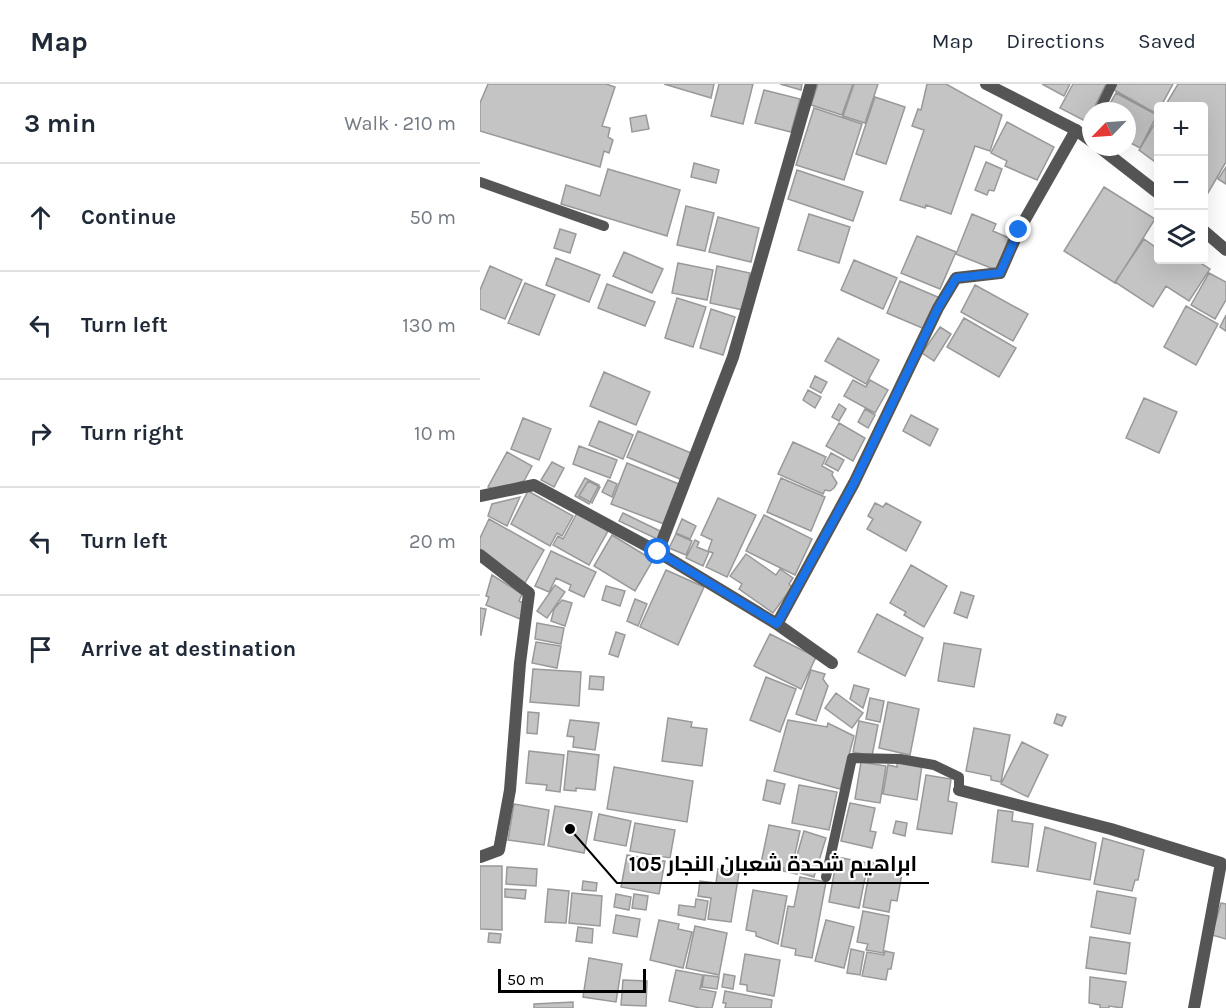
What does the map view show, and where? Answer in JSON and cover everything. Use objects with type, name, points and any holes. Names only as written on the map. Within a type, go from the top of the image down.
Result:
[{"type":"street","points":[[658,552],[733,357],[811,84]]},
{"type":"street","points":[[986,84],[1082,131]]},
{"type":"street","points":[[777,624],[854,483],[938,308],[956,278],[1000,273],[1019,230],[1082,139]]},
{"type":"street","points":[[1111,156],[1154,190]]},
{"type":"street","points":[[1208,235],[1226,250]]},
{"type":"street","points":[[481,499],[534,485],[658,552],[777,624],[832,663]]},
{"type":"street","points":[[480,555],[529,592],[520,663],[510,790],[499,850],[480,857]]},
{"type":"street","points":[[959,790],[1112,829],[1221,863],[1194,1008]]},
{"type":"lane","points":[[1103,102],[1112,84]]},
{"type":"lane","points":[[480,182],[604,226]]},
{"type":"lane","points":[[826,877],[852,758],[900,759],[934,765],[959,777],[959,790]]},
{"type":"building","points":[[488,84],[606,84],[615,87],[602,126],[610,128],[608,137],[613,140],[609,153],[604,151],[600,167],[480,131],[480,103]]},
{"type":"building","points":[[664,84],[714,84],[711,98]]},
{"type":"building","points":[[719,84],[753,84],[743,124],[711,116]]},
{"type":"building","points":[[780,84],[802,84],[801,90]]},
{"type":"building","points":[[818,84],[853,84],[842,115],[811,105]]},
{"type":"building","points":[[854,84],[878,84],[865,123],[843,116]]},
{"type":"building","points":[[927,84],[946,84],[1002,115],[990,151],[975,146],[951,214],[926,205],[925,208],[900,200],[924,130],[912,126],[918,109],[921,110]]},
{"type":"building","points":[[1042,84],[1070,84],[1064,96]]},
{"type":"building","points":[[1073,84],[1106,84],[1097,102],[1082,102],[1082,119],[1060,108]]},
{"type":"building","points":[[1117,84],[1173,84],[1163,102],[1154,102],[1154,112],[1114,90]]},
{"type":"building","points":[[1178,84],[1226,84],[1226,162],[1208,193],[1208,102],[1167,102]]},
{"type":"building","points":[[764,90],[800,99],[791,132],[755,123]]},
{"type":"building","points":[[1116,93],[1133,102],[1111,102]]},
{"type":"building","points":[[875,97],[905,107],[886,164],[856,154]]},
{"type":"building","points":[[1136,104],[1154,113],[1154,121],[1140,148],[1136,146]]},
{"type":"building","points":[[814,108],[862,124],[844,180],[796,165]]},
{"type":"building","points":[[646,115],[649,129],[632,132],[630,118]]},
{"type":"building","points":[[1007,122],[1054,147],[1037,180],[1005,166],[1007,161],[991,153]]},
{"type":"building","points":[[1154,125],[1154,161],[1139,150]]},
{"type":"building","points":[[986,162],[1002,169],[994,191],[989,190],[987,195],[975,190]]},
{"type":"building","points":[[694,163],[719,170],[716,183],[691,177]]},
{"type":"building","points":[[1226,167],[1226,184],[1218,179]]},
{"type":"building","points":[[608,169],[680,190],[667,236],[561,204],[566,185],[600,196]]},
{"type":"building","points":[[797,170],[863,192],[853,221],[788,199]]},
{"type":"building","points":[[1104,187],[1154,218],[1115,283],[1064,251]]},
{"type":"building","points":[[686,206],[714,213],[705,251],[677,245]]},
{"type":"building","points":[[809,214],[850,227],[839,263],[798,250]]},
{"type":"building","points":[[972,214],[996,224],[993,231],[1009,238],[996,270],[956,254]]},
{"type":"building","points":[[718,217],[759,228],[751,262],[709,252]]},
{"type":"building","points":[[560,229],[576,234],[570,253],[554,248]]},
{"type":"building","points":[[917,236],[956,252],[940,289],[901,273]]},
{"type":"building","points":[[1144,239],[1154,246],[1154,264],[1202,264],[1210,269],[1189,301],[1166,286],[1153,307],[1115,282]]},
{"type":"building","points":[[624,252],[663,269],[652,293],[613,276]]},
{"type":"building","points":[[556,258],[600,275],[589,302],[546,285]]},
{"type":"building","points":[[854,260],[897,278],[883,309],[841,290]]},
{"type":"building","points":[[678,263],[713,270],[707,300],[672,293]]},
{"type":"building","points":[[490,266],[522,280],[505,319],[480,309],[480,290]]},
{"type":"building","points":[[717,266],[750,273],[743,310],[710,303]]},
{"type":"building","points":[[1209,273],[1226,282],[1226,300],[1215,319],[1191,305]]},
{"type":"building","points":[[900,281],[940,298],[927,330],[887,313]]},
{"type":"building","points":[[525,283],[555,295],[539,335],[508,323]]},
{"type":"building","points":[[607,284],[655,302],[645,326],[598,308]]},
{"type":"building","points":[[975,285],[1028,314],[1013,341],[961,312]]},
{"type":"building","points":[[677,298],[706,307],[693,347],[665,338]]},
{"type":"building","points":[[1186,306],[1218,324],[1196,365],[1164,347]]},
{"type":"building","points":[[711,309],[735,317],[723,355],[700,348]]},
{"type":"building","points":[[1226,315],[1226,331],[1220,327]]},
{"type":"building","points":[[964,318],[1016,348],[999,377],[947,347]]},
{"type":"building","points":[[940,327],[951,334],[934,361],[922,353]]},
{"type":"building","points":[[838,338],[879,360],[866,384],[825,361]]},
{"type":"building","points":[[604,372],[650,392],[636,425],[590,406]]},
{"type":"building","points":[[815,376],[827,382],[821,393],[810,387]]},
{"type":"building","points":[[853,380],[866,387],[870,380],[888,390],[875,413],[844,396]]},
{"type":"building","points":[[808,390],[821,397],[815,408],[803,400]]},
{"type":"building","points":[[1144,398],[1177,412],[1159,453],[1126,438]]},
{"type":"building","points":[[839,404],[846,409],[839,421],[832,417]]},
{"type":"building","points":[[865,409],[875,415],[868,428],[858,422]]},
{"type":"building","points":[[911,415],[938,429],[930,446],[903,431]]},
{"type":"building","points":[[523,418],[551,429],[539,460],[511,449]]},
{"type":"building","points":[[599,421],[633,435],[623,459],[589,445]]},
{"type":"building","points":[[839,423],[865,438],[853,461],[826,446]]},
{"type":"building","points":[[638,431],[691,453],[680,479],[627,457]]},
{"type":"building","points":[[793,442],[826,457],[822,466],[833,472],[832,475],[837,483],[834,488],[830,491],[825,490],[823,494],[778,474]]},
{"type":"building","points":[[579,446],[617,460],[610,478],[573,464]]},
{"type":"building","points":[[507,452],[532,466],[524,481],[495,490],[488,487]]},
{"type":"building","points":[[831,453],[844,460],[838,471],[825,464]]},
{"type":"building","points":[[552,462],[564,468],[554,487],[541,480]]},
{"type":"building","points":[[627,463],[679,484],[664,524],[611,504]]},
{"type":"building","points":[[585,478],[599,485],[589,504],[575,496]]},
{"type":"building","points":[[781,478],[825,497],[811,531],[767,512]]},
{"type":"building","points":[[608,480],[617,484],[612,497],[602,492]]},
{"type":"building","points":[[588,481],[600,487],[592,503],[579,496]]},
{"type":"building","points":[[528,491],[573,516],[562,536],[557,533],[550,546],[511,524]]},
{"type":"building","points":[[520,497],[507,526],[488,516],[492,504]]},
{"type":"building","points":[[718,498],[756,515],[727,577],[706,567],[713,553],[708,551],[712,540],[701,535]]},
{"type":"building","points":[[875,503],[883,507],[886,503],[921,522],[906,551],[867,529],[873,519],[868,516]]},
{"type":"building","points":[[577,513],[608,531],[589,565],[553,545],[558,536],[563,539]]},
{"type":"building","points":[[623,513],[660,531],[657,539],[619,521]]},
{"type":"building","points":[[764,515],[812,539],[795,575],[746,551]]},
{"type":"building","points":[[489,519],[544,550],[525,583],[480,551],[480,538]]},
{"type":"building","points":[[682,519],[696,526],[690,539],[676,533]]},
{"type":"building","points":[[676,534],[692,541],[686,555],[669,548]]},
{"type":"building","points":[[612,535],[653,560],[635,591],[594,566]]},
{"type":"building","points":[[695,540],[699,542],[697,547],[709,552],[703,566],[686,558]]},
{"type":"building","points":[[551,551],[596,572],[584,597],[569,590],[571,585],[556,578],[549,592],[535,586]]},
{"type":"building","points":[[746,554],[776,575],[780,569],[793,578],[789,584],[792,587],[773,613],[739,589],[742,584],[730,576]]},
{"type":"building","points":[[911,565],[947,586],[924,627],[904,615],[906,612],[890,603]]},
{"type":"building","points":[[666,570],[704,587],[678,645],[640,627]]},
{"type":"building","points":[[492,575],[522,594],[519,601],[526,604],[520,619],[486,605]]},
{"type":"building","points":[[555,585],[565,592],[547,618],[537,611]]},
{"type":"building","points":[[606,586],[625,591],[620,606],[602,600]]},
{"type":"building","points":[[961,592],[974,596],[967,618],[954,613]]},
{"type":"building","points":[[635,599],[647,604],[638,626],[627,621]]},
{"type":"building","points":[[562,600],[572,603],[565,626],[551,621],[554,609]]},
{"type":"building","points":[[480,608],[486,609],[481,635],[480,635]]},
{"type":"building","points":[[877,614],[923,638],[905,676],[858,652]]},
{"type":"building","points":[[537,623],[564,628],[561,644],[535,639]]},
{"type":"building","points":[[616,632],[625,635],[618,657],[609,654]]},
{"type":"building","points":[[770,634],[816,657],[801,689],[754,666]]},
{"type":"building","points":[[536,642],[561,646],[557,668],[532,663]]},
{"type":"building","points":[[944,643],[981,649],[974,687],[938,681]]},
{"type":"building","points":[[533,669],[581,672],[579,706],[530,702]]},
{"type":"building","points":[[811,670],[825,674],[823,679],[828,686],[816,721],[796,714]]},
{"type":"building","points":[[590,676],[604,677],[603,690],[589,689]]},
{"type":"building","points":[[766,677],[796,689],[780,732],[750,720]]},
{"type":"building","points":[[854,685],[869,689],[863,708],[850,699]]},
{"type":"building","points":[[836,693],[863,713],[852,728],[825,708]]},
{"type":"building","points":[[870,698],[884,701],[880,722],[866,719]]},
{"type":"building","points":[[888,702],[919,709],[910,755],[879,748]]},
{"type":"building","points":[[528,712],[539,713],[537,734],[527,733]]},
{"type":"building","points":[[1057,714],[1066,717],[1062,726],[1054,723]]},
{"type":"building","points":[[668,718],[692,722],[691,727],[707,729],[702,766],[662,761]]},
{"type":"building","points":[[570,720],[599,723],[595,750],[573,747],[574,737],[567,736]]},
{"type":"building","points":[[788,720],[827,727],[828,723],[854,736],[840,789],[774,771]]},
{"type":"building","points":[[859,721],[878,725],[872,756],[853,752]]},
{"type":"building","points":[[974,728],[1010,735],[1001,782],[991,780],[991,776],[966,771]]},
{"type":"building","points":[[1022,742],[1048,755],[1028,797],[1001,784]]},
{"type":"building","points":[[529,751],[564,755],[560,792],[546,790],[547,785],[526,783]]},
{"type":"building","points":[[568,751],[599,755],[595,790],[576,788],[576,791],[564,790]]},
{"type":"building","points":[[861,762],[886,766],[880,803],[855,799]]},
{"type":"building","points":[[897,762],[922,765],[917,800],[883,794],[888,765],[897,767]]},
{"type":"building","points":[[614,767],[693,781],[687,822],[607,809]]},
{"type":"building","points":[[926,775],[951,779],[948,801],[957,803],[952,834],[917,829]]},
{"type":"building","points":[[767,780],[785,784],[780,804],[763,800]]},
{"type":"building","points":[[799,785],[837,792],[829,830],[792,823]]},
{"type":"building","points":[[850,803],[875,808],[870,831],[876,832],[872,848],[841,841]]},
{"type":"building","points":[[514,804],[549,810],[544,845],[508,840]]},
{"type":"building","points":[[555,806],[592,812],[584,853],[548,846]]},
{"type":"building","points":[[998,810],[1013,812],[1012,821],[1033,824],[1028,867],[992,862]]},
{"type":"building","points":[[599,814],[631,821],[626,846],[594,840]]},
{"type":"building","points":[[896,821],[907,823],[905,836],[893,833]]},
{"type":"building","points":[[635,823],[675,830],[670,858],[630,851]]},
{"type":"building","points":[[769,825],[800,831],[793,863],[800,864],[797,874],[783,871],[784,868],[761,863]]},
{"type":"building","points":[[1045,827],[1096,843],[1090,880],[1037,871]]},
{"type":"building","points":[[804,831],[826,838],[814,877],[800,873],[803,864],[795,862]]},
{"type":"building","points":[[1103,838],[1144,850],[1138,880],[1135,880],[1132,891],[1094,884]]},
{"type":"building","points":[[627,855],[665,861],[659,894],[621,887]]},
{"type":"building","points":[[837,857],[868,863],[859,908],[829,902]]},
{"type":"building","points":[[871,862],[903,868],[897,901],[891,900],[889,912],[863,907]]},
{"type":"building","points":[[480,866],[502,866],[502,930],[480,929]]},
{"type":"building","points":[[507,867],[537,869],[536,886],[506,884]]},
{"type":"building","points":[[718,869],[739,873],[731,922],[708,919],[711,898],[698,896],[700,881],[716,883]]},
{"type":"building","points":[[800,877],[826,882],[812,958],[795,955],[796,949],[781,946],[788,906],[794,907]]},
{"type":"building","points":[[583,881],[597,883],[596,891],[582,890]]},
{"type":"building","points":[[505,889],[526,890],[525,899],[505,897]]},
{"type":"building","points":[[548,889],[569,891],[566,923],[545,922]]},
{"type":"building","points":[[753,890],[787,896],[778,944],[756,936],[756,932],[746,930]]},
{"type":"building","points":[[1097,891],[1136,898],[1130,934],[1091,927]]},
{"type":"building","points":[[572,893],[602,896],[600,926],[569,923]]},
{"type":"building","points":[[616,894],[631,897],[629,910],[614,907]]},
{"type":"building","points":[[634,894],[648,896],[646,910],[632,908]]},
{"type":"building","points":[[696,899],[708,901],[705,920],[678,915],[679,905],[695,907]]},
{"type":"building","points":[[1221,903],[1226,904],[1226,939],[1212,935]]},
{"type":"building","points":[[863,911],[889,916],[883,953],[866,950],[868,944],[857,942]]},
{"type":"building","points":[[616,915],[640,919],[637,937],[613,933]]},
{"type":"building","points":[[659,920],[679,924],[678,929],[692,932],[683,968],[650,960]]},
{"type":"building","points":[[826,920],[854,927],[844,968],[815,961]]},
{"type":"building","points":[[695,926],[727,933],[719,975],[686,968]]},
{"type":"building","points":[[578,927],[593,929],[592,943],[576,941]]},
{"type":"building","points":[[489,933],[501,934],[500,943],[488,942]]},
{"type":"building","points":[[1090,937],[1130,943],[1126,974],[1086,968]]},
{"type":"building","points":[[851,949],[864,952],[860,975],[847,973]]},
{"type":"building","points":[[885,951],[894,953],[886,980],[862,976],[867,952],[884,955]]},
{"type":"building","points":[[745,954],[780,960],[774,996],[747,991],[747,985],[740,984]]},
{"type":"building","points":[[589,958],[622,964],[616,1002],[583,997]]},
{"type":"building","points":[[676,970],[703,975],[700,989],[716,992],[712,1008],[700,1008],[669,1001]]},
{"type":"building","points":[[724,974],[735,976],[733,989],[722,987]]},
{"type":"building","points":[[704,975],[719,977],[717,989],[702,987]]},
{"type":"building","points":[[1090,977],[1126,982],[1122,1008],[1109,1006],[1109,1008],[1100,1008],[1100,1005],[1089,1003]]},
{"type":"building","points":[[623,980],[647,981],[646,1006],[621,1005]]},
{"type":"building","points":[[725,991],[772,1000],[771,1008],[725,1008],[726,1003],[723,1003]]},
{"type":"building","points":[[573,1002],[573,1008],[534,1008],[534,1004]]},
{"type":"place","name":"ابراهيم شحدة شعبان النجار 105","points":[[570,829]]},
{"type":"route","points":[[658,552],[777,624],[854,483],[938,308],[956,278],[1000,273],[1019,230]]}]
